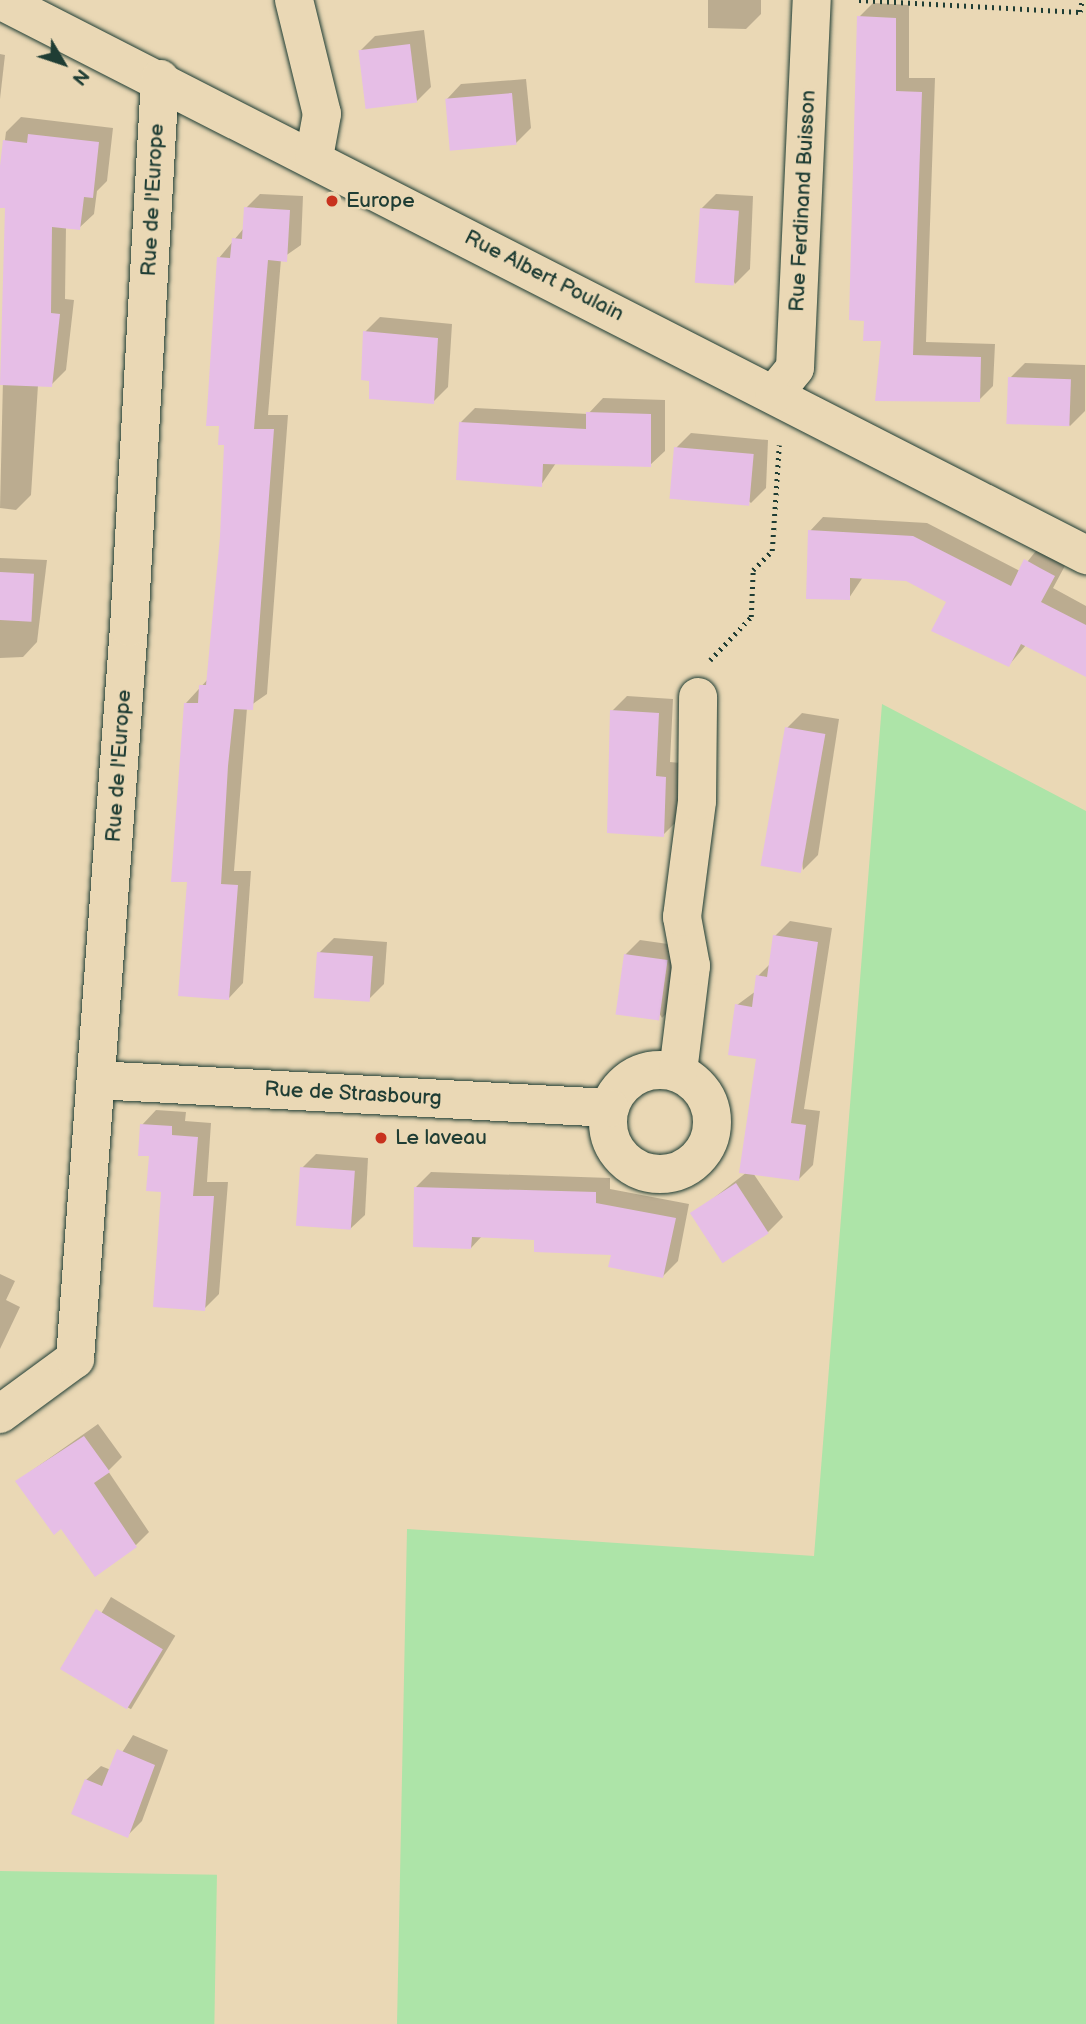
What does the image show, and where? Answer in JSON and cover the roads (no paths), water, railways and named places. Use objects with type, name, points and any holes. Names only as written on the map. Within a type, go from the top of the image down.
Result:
[{"type":"street","name":"Rue Albert Poulain","points":[[0,0],[314,157],[1086,555]]},
{"type":"street","points":[[294,0],[322,114],[314,157]]},
{"type":"street","name":"Rue Ferdinand Buisson","points":[[778,396],[795,368],[812,0]]},
{"type":"street","name":"Rue de l'Europe","points":[[0,1415],[75,1359],[96,1080],[160,79]]},
{"type":"street","points":[[678,1072],[691,967],[682,917],[697,801],[698,697]]},
{"type":"street","points":[[644,1072],[678,1072],[705,1094],[713,1126],[708,1143],[685,1168],[652,1173],[635,1168],[612,1142],[610,1108],[628,1080],[644,1072]]},
{"type":"street","name":"Rue de Strasbourg","points":[[96,1080],[610,1108]]},
{"type":"place","name":"Europe","points":[[332,201]]},
{"type":"place","name":"Le laveau","points":[[381,1138]]}]
